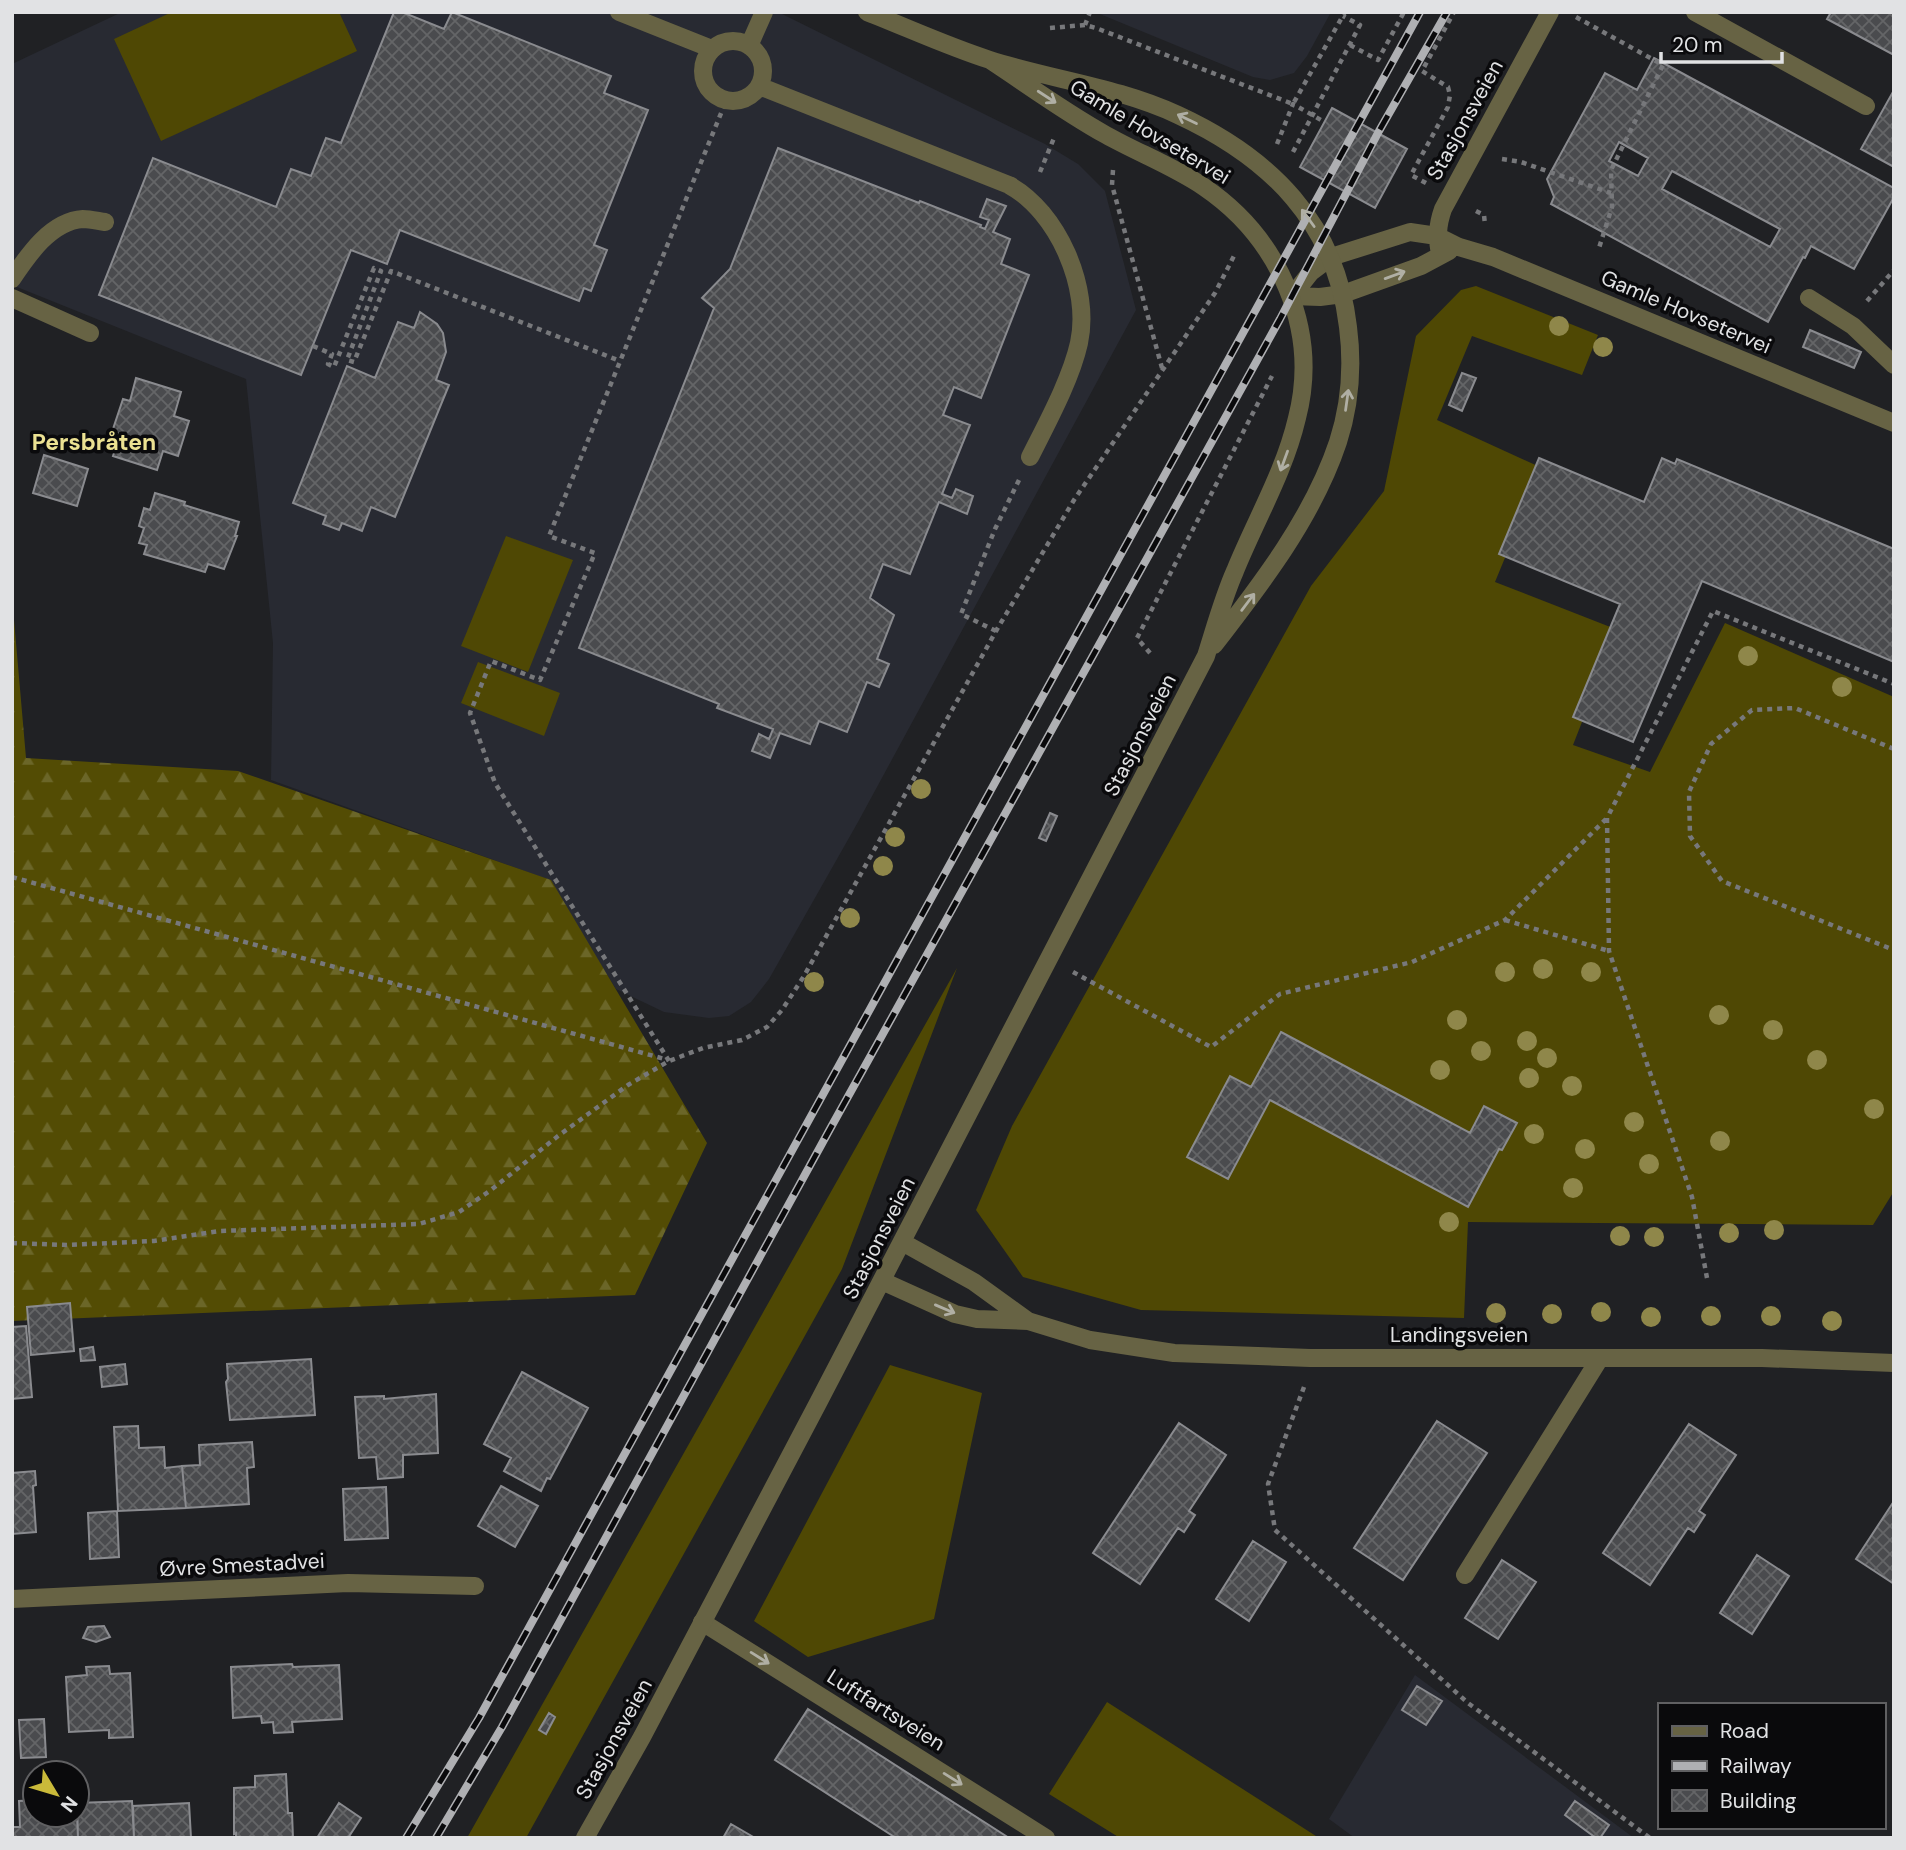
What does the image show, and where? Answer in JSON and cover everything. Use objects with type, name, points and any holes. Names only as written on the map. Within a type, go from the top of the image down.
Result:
[{"type":"street","points":[[619,12],[712,49]]},
{"type":"street","points":[[749,46],[764,12]]},
{"type":"street","name":"Gamle Hovsetervei","points":[[867,12],[990,60],[1133,96],[1205,128],[1245,154],[1286,191],[1309,218],[1331,257],[1338,289]]},
{"type":"street","name":"Stasjonsveien","points":[[1440,255],[1437,236],[1438,221],[1443,209],[1550,12]]},
{"type":"street","points":[[1695,12],[1866,106]]},
{"type":"street","points":[[737,41],[749,46],[762,64],[763,75],[759,86],[751,96],[739,101],[726,101],[714,95],[706,85],[703,72],[705,60],[712,49],[737,41]]},
{"type":"street","name":"Gamle Hovsetervei","points":[[990,60],[1104,134],[1179,172],[1222,200],[1254,233],[1292,296],[1311,272],[1331,257],[1410,232],[1437,236],[1894,423]]},
{"type":"street","points":[[759,86],[1009,185],[1029,198],[1057,231],[1072,266],[1080,303],[1079,342],[1057,402],[1030,457]]},
{"type":"street","points":[[12,279],[25,259],[45,237],[66,223],[83,219],[105,222]]},
{"type":"street","points":[[1292,296],[1338,289],[1420,266],[1459,247]]},
{"type":"street","name":"Stasjonsveien","points":[[1206,656],[1263,581],[1296,528],[1324,477],[1338,442],[1347,406],[1351,371],[1349,337],[1338,289]]},
{"type":"street","name":"Stasjonsveien","points":[[585,1838],[642,1737],[882,1281],[1206,656],[1235,571],[1269,498],[1298,416],[1303,346],[1292,296]]},
{"type":"street","points":[[12,298],[90,333]]},
{"type":"street","points":[[1809,299],[1853,326],[1894,365]]},
{"type":"street","name":"Landingsveien","points":[[902,1242],[974,1282],[1028,1321]]},
{"type":"street","name":"Landingsveien","points":[[882,1281],[955,1314],[977,1319],[1028,1321],[1090,1340],[1187,1354],[1310,1358],[1762,1357],[1894,1363]]},
{"type":"street","points":[[1465,1575],[1600,1358]]},
{"type":"street","name":"Øvre Smestadvei","points":[[12,1599],[348,1583],[475,1586]]},
{"type":"street","name":"Luftfartsveien","points":[[702,1622],[1046,1838]]},
{"type":"path","points":[[1084,25],[1090,12]]},
{"type":"path","points":[[1350,45],[1378,60],[1404,12]]},
{"type":"path","points":[[1427,184],[1411,176],[1448,107],[1450,95],[1448,87],[1422,71],[1454,12]]},
{"type":"path","points":[[1050,28],[1084,25],[1293,104],[1344,14],[1360,25],[1293,152]]},
{"type":"path","points":[[1571,15],[1663,65],[1611,170],[1612,206],[1600,248]]},
{"type":"path","points":[[669,1060],[495,783],[470,713],[491,661],[540,680],[595,553],[549,536],[726,101]]},
{"type":"path","points":[[1046,158],[1055,137]]},
{"type":"path","points":[[1493,157],[1521,162],[1611,193]]},
{"type":"path","points":[[12,1243],[67,1245],[154,1241],[220,1231],[419,1223],[432,1220],[459,1212],[480,1198],[628,1085],[669,1060],[703,1048],[742,1040],[766,1027],[782,1010],[804,976],[996,631],[1074,500],[1162,369],[1112,185],[1113,165]]},
{"type":"path","points":[[313,346],[332,354],[328,364],[334,367],[374,268],[382,271],[347,360],[354,362],[391,271],[620,361]]},
{"type":"path","points":[[1853,326],[1871,294],[1894,270]]},
{"type":"path","points":[[1150,653],[1137,638],[1274,372]]},
{"type":"path","points":[[996,631],[961,614],[995,529],[1030,457]]},
{"type":"path","points":[[1049,959],[1211,1047],[1280,994],[1412,962],[1505,920],[1606,818],[1713,611],[1894,684]]},
{"type":"path","points":[[1894,748],[1796,708],[1752,710],[1711,744],[1689,792],[1690,836],[1722,881],[1894,950]]},
{"type":"path","points":[[1606,818],[1609,951],[1692,1197],[1707,1278]]},
{"type":"path","points":[[12,877],[669,1060]]},
{"type":"path","points":[[1505,920],[1609,951]]},
{"type":"path","points":[[1310,1358],[1290,1428],[1268,1484],[1275,1530],[1468,1703],[1650,1838]]},
{"type":"shaded area","points":[[122,12],[778,12],[1045,144],[1078,164],[1105,191],[1136,310],[858,822],[769,979],[751,1002],[729,1016],[709,1018],[664,1012],[616,989],[547,879],[271,780],[273,643],[246,379],[12,285],[12,64]]},
{"type":"shaded area","points":[[172,12],[339,12],[357,51],[161,141],[114,39]]},
{"type":"shaded area","points":[[1095,12],[1331,12],[1307,56],[1294,73],[1270,80],[1253,77]]},
{"type":"shaded area","points":[[1476,286],[1598,335],[1582,375],[1472,336],[1437,420],[1542,468],[1495,582],[1618,630],[1573,745],[1650,772],[1725,623],[1894,697],[1894,1191],[1873,1225],[1468,1222],[1464,1318],[1141,1310],[1023,1277],[976,1210],[1012,1126],[1311,586],[1384,491],[1416,336],[1461,290]]},
{"type":"shaded area","points":[[506,536],[573,560],[528,672],[461,646]]},
{"type":"shaded area","points":[[478,662],[560,693],[544,736],[461,703]]},
{"type":"shaded area","points":[[957,968],[842,1269],[526,1838],[467,1838]]},
{"type":"shaded area","points":[[890,1365],[982,1393],[934,1619],[808,1657],[754,1621]]},
{"type":"shaded area","points":[[1415,1675],[1634,1838],[1355,1838],[1329,1819]]},
{"type":"shaded area","points":[[1107,1702],[1319,1838],[1120,1838],[1049,1794]]},
{"type":"green space","points":[[12,597],[26,758],[238,771],[551,880],[707,1143],[635,1295],[12,1321]]},
{"type":"building","points":[[394,12],[402,12],[444,29],[452,12],[611,76],[604,93],[648,110],[594,245],[607,250],[591,291],[584,288],[579,301],[400,230],[387,264],[351,250],[301,375],[99,295],[153,158],[276,207],[291,169],[311,176],[326,138],[341,143]]},
{"type":"building","points":[[1831,12],[1894,12],[1894,55],[1827,19]]},
{"type":"building","points":[[1654,58],[1894,188],[1894,197],[1854,269],[1811,246],[1768,322],[1551,204],[1554,197],[1547,179],[1605,73],[1637,90]],"holes":[[[1619,142],[1648,158],[1638,176],[1609,161]],[[1672,171],[1780,229],[1770,247],[1662,189]]]},
{"type":"building","points":[[1894,90],[1894,167],[1861,149]]},
{"type":"building","points":[[1332,108],[1407,149],[1375,208],[1300,167]]},
{"type":"building","points":[[778,148],[919,203],[920,201],[985,229],[989,220],[980,217],[987,199],[1006,206],[993,232],[1010,239],[1001,264],[1029,275],[981,398],[954,387],[943,415],[970,425],[942,494],[952,498],[956,489],[973,496],[967,514],[939,502],[910,574],[883,564],[870,598],[894,615],[877,659],[889,664],[879,687],[867,682],[847,732],[819,721],[810,744],[780,733],[770,758],[752,751],[759,734],[769,739],[773,729],[717,708],[719,704],[579,648],[714,308],[702,298],[730,269]]},
{"type":"building","points":[[420,312],[437,324],[443,333],[446,352],[436,380],[449,385],[395,517],[371,507],[362,531],[342,523],[339,530],[323,524],[326,516],[293,503],[347,366],[375,378],[398,322],[414,328]]},
{"type":"building","points":[[1810,330],[1861,352],[1854,368],[1803,347]]},
{"type":"building","points":[[1462,373],[1476,378],[1462,411],[1449,405]]},
{"type":"building","points":[[136,378],[181,392],[174,416],[189,421],[178,456],[163,451],[157,470],[113,456],[120,434],[112,432],[123,399],[130,401]]},
{"type":"building","points":[[44,455],[88,469],[77,506],[33,493]]},
{"type":"building","points":[[1539,458],[1644,502],[1662,458],[1675,464],[1677,459],[1894,549],[1894,662],[1702,581],[1633,742],[1573,717],[1620,604],[1499,554]]},
{"type":"building","points":[[155,493],[239,522],[237,536],[224,569],[208,564],[205,572],[144,554],[147,545],[139,543],[144,528],[139,526],[144,508],[150,510]]},
{"type":"building","points":[[1050,813],[1057,816],[1046,841],[1039,838]]},
{"type":"building","points":[[1281,1032],[1470,1133],[1484,1106],[1517,1123],[1502,1150],[1499,1149],[1468,1207],[1270,1100],[1228,1179],[1187,1157],[1230,1076],[1251,1087]]},
{"type":"building","points":[[70,1303],[74,1351],[31,1355],[27,1307]]},
{"type":"building","points":[[26,1326],[32,1397],[12,1399],[12,1327]]},
{"type":"building","points":[[93,1347],[95,1360],[81,1361],[80,1349]]},
{"type":"building","points":[[311,1359],[315,1415],[230,1420],[227,1364]]},
{"type":"building","points":[[125,1364],[127,1384],[102,1387],[100,1367]]},
{"type":"building","points":[[522,1372],[588,1408],[541,1491],[504,1471],[511,1458],[484,1444]]},
{"type":"building","points":[[436,1394],[438,1453],[403,1455],[403,1477],[378,1479],[376,1457],[359,1458],[355,1397],[384,1396],[384,1399]]},
{"type":"building","points":[[1437,1421],[1487,1453],[1403,1580],[1354,1548]]},
{"type":"building","points":[[1179,1423],[1226,1455],[1189,1511],[1195,1515],[1184,1532],[1178,1528],[1140,1584],[1093,1553]]},
{"type":"building","points":[[1689,1424],[1736,1455],[1699,1511],[1705,1515],[1694,1532],[1688,1528],[1650,1585],[1603,1553]]},
{"type":"building","points":[[138,1426],[139,1448],[164,1447],[165,1468],[182,1466],[186,1508],[118,1511],[114,1427]]},
{"type":"building","points":[[252,1442],[254,1467],[247,1468],[249,1504],[186,1508],[182,1466],[200,1465],[199,1445]]},
{"type":"building","points":[[35,1471],[36,1485],[33,1486],[36,1532],[12,1534],[12,1473]]},
{"type":"building","points":[[501,1486],[538,1506],[515,1547],[478,1526]]},
{"type":"building","points":[[386,1487],[388,1538],[345,1540],[343,1489]]},
{"type":"building","points":[[1894,1501],[1894,1584],[1856,1559]]},
{"type":"building","points":[[117,1511],[119,1557],[90,1559],[88,1513]]},
{"type":"building","points":[[1253,1541],[1286,1562],[1249,1621],[1216,1599]]},
{"type":"building","points":[[1757,1555],[1789,1576],[1752,1634],[1720,1613]]},
{"type":"building","points":[[1502,1560],[1536,1582],[1498,1639],[1465,1618]]},
{"type":"building","points":[[104,1626],[110,1637],[96,1642],[83,1638],[88,1627]]},
{"type":"building","points":[[292,1664],[293,1667],[339,1665],[342,1719],[292,1722],[293,1732],[274,1733],[273,1722],[262,1723],[261,1716],[233,1718],[231,1667]]},
{"type":"building","points":[[109,1666],[110,1674],[130,1673],[133,1737],[109,1738],[109,1730],[69,1732],[66,1677],[87,1675],[86,1667]]},
{"type":"building","points":[[1417,1686],[1442,1701],[1426,1725],[1402,1710]]},
{"type":"building","points":[[808,1709],[1009,1838],[896,1838],[775,1760]]},
{"type":"building","points":[[549,1713],[555,1717],[546,1734],[539,1730]]},
{"type":"building","points":[[44,1719],[46,1757],[21,1758],[19,1720]]},
{"type":"building","points":[[286,1774],[288,1813],[292,1813],[293,1838],[236,1838],[234,1788],[255,1787],[255,1776]]},
{"type":"building","points":[[19,1801],[21,1829],[78,1829],[78,1838],[13,1838],[12,1827],[20,1827]]},
{"type":"building","points":[[132,1801],[134,1838],[78,1838],[78,1829],[91,1829],[91,1802]]},
{"type":"building","points":[[1575,1801],[1609,1825],[1600,1838],[1596,1838],[1565,1815]]},
{"type":"building","points":[[189,1803],[191,1838],[134,1838],[133,1806]]},
{"type":"building","points":[[339,1803],[361,1818],[348,1838],[317,1838]]},
{"type":"building","points":[[731,1824],[755,1838],[723,1838]]},
{"type":"railway","points":[[406,1838],[479,1718],[1420,12]]},
{"type":"railway","points":[[436,1838],[502,1727],[830,1129],[1280,319],[1379,131],[1447,12]]},
{"type":"district","name":"Persbråten","points":[[94,442]]}]
